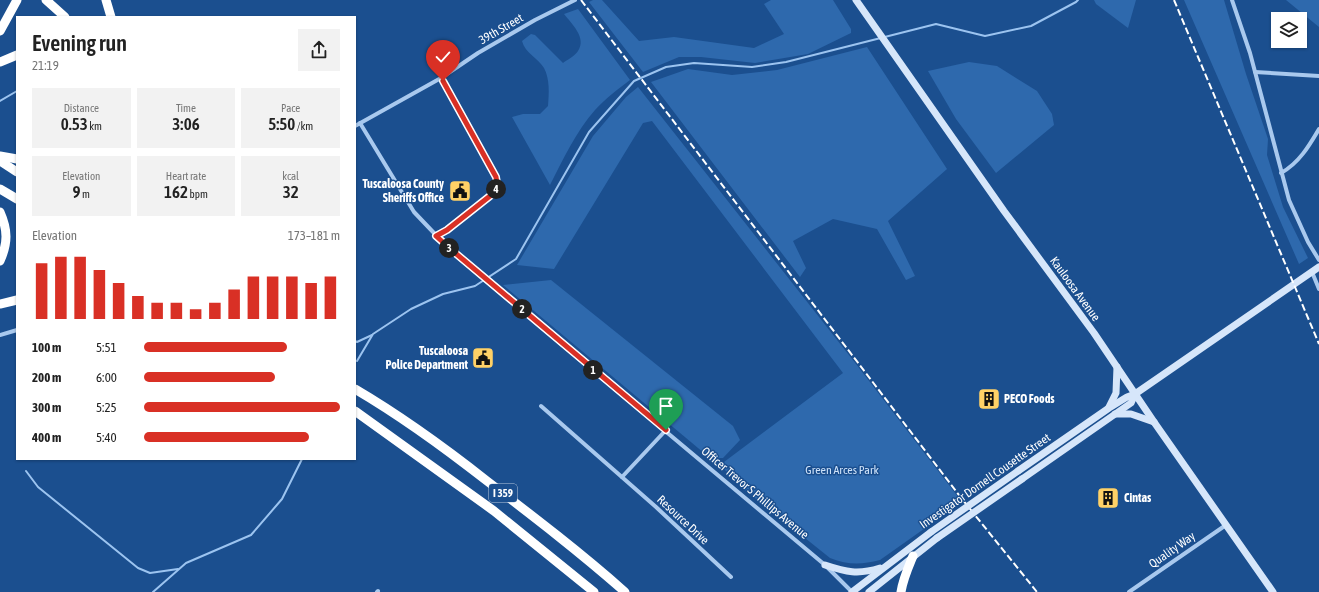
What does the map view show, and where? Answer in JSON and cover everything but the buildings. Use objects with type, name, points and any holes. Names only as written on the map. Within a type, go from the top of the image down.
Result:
[{"type":"highway","points":[[0,31],[17,0]]},
{"type":"highway","points":[[46,0],[62,14]]},
{"type":"highway","points":[[106,0],[111,16]]},
{"type":"highway","points":[[0,62],[16,55]]},
{"type":"highway","points":[[0,156],[16,159]]},
{"type":"highway","points":[[0,161],[16,171]]},
{"type":"highway","points":[[0,189],[16,198]]},
{"type":"highway","points":[[0,212],[6,234],[5,249],[0,261]]},
{"type":"highway","points":[[0,304],[16,300]]},
{"type":"highway","points":[[356,385],[376,401]]},
{"type":"highway","points":[[356,390],[376,401]]},
{"type":"highway","name":"I 359","points":[[376,401],[455,456],[515,502],[575,549],[625,592]]},
{"type":"highway","name":"I 359","points":[[356,412],[494,511],[594,592]]},
{"type":"highway","points":[[902,592],[902,583],[913,556]]},
{"type":"main road","name":"Kauloosa Avenue","points":[[856,0],[1004,211],[1094,333],[1154,422],[1273,592]]},
{"type":"main road","name":"Investigator Dornell Cousette Street","points":[[852,592],[931,532],[1018,471],[1109,408],[1135,394],[1319,267]]},
{"type":"main road","points":[[1109,408],[1116,393],[1117,367]]},
{"type":"main road","name":"Investigator Dornell Cousette Street","points":[[869,592],[937,538],[1131,403],[1135,394]]},
{"type":"main road","points":[[1115,414],[1131,414],[1154,422]]},
{"type":"main road","points":[[825,565],[842,571],[858,573],[886,566]]},
{"type":"street","name":"39th Street","points":[[356,125],[441,78],[484,50],[535,20],[575,0]]},
{"type":"street","points":[[1232,0],[1255,72],[1289,200],[1298,221],[1319,260]]},
{"type":"street","points":[[1255,72],[1319,76]]},
{"type":"street","points":[[436,236],[447,230],[490,196],[495,191],[497,182],[496,177],[441,78]]},
{"type":"street","name":"Officer Trevor S Phillips Avenue","points":[[360,123],[414,212],[436,236],[584,363],[666,430],[721,479],[825,565],[852,592]]},
{"type":"street","points":[[1282,173],[1300,159],[1319,129]]},
{"type":"street","points":[[1312,272],[1319,289]]},
{"type":"street","points":[[0,335],[16,330]]},
{"type":"street","name":"Resource Drive","points":[[541,406],[622,477],[731,577]]},
{"type":"street","points":[[622,477],[666,430]]},
{"type":"street","name":"Quality Way","points":[[1129,592],[1226,525]]},
{"type":"green space","points":[[593,0],[602,0],[639,41],[674,37],[754,48],[784,34],[764,4],[771,0],[833,0],[851,29],[851,33],[808,54],[755,63],[701,57],[679,57],[643,72],[589,2]]},
{"type":"green space","points":[[1094,0],[1136,0],[1128,28],[1096,4]]},
{"type":"green space","points":[[1184,0],[1224,0],[1246,74],[1268,139],[1267,155],[1283,207],[1308,258],[1299,264]]},
{"type":"green space","points":[[1286,0],[1319,0],[1319,27],[1307,17],[1307,12],[1301,12]]},
{"type":"green space","points":[[578,9],[630,80],[603,102],[588,118],[570,146],[550,185],[512,117],[523,114],[540,114],[548,106],[549,87],[546,72],[541,64],[526,49],[522,41],[531,34],[535,35],[563,63],[575,55],[581,41],[577,31],[564,14]]},
{"type":"green space","points":[[867,47],[947,169],[888,221],[915,276],[906,280],[877,229],[833,219],[793,241],[806,268],[800,277],[651,82],[688,69],[732,75],[777,70]]},
{"type":"green space","points":[[969,62],[997,66],[1037,91],[1052,114],[1054,125],[996,173],[956,119],[928,71]]},
{"type":"green space","name":"Green Arces Park","points":[[638,87],[856,364],[962,502],[880,560],[855,564],[830,558],[745,490],[720,465],[843,373],[652,121],[643,123],[554,269],[517,265],[593,136],[626,97]]},
{"type":"green space","points":[[551,280],[733,426],[740,440],[723,458],[710,458],[503,285]]},
{"type":"waterway","points":[[357,361],[373,334],[411,309],[443,294],[475,286],[516,259],[589,132],[634,81],[666,67],[694,63],[752,67],[786,62],[936,24],[985,36],[1031,26],[1078,0]]},
{"type":"waterway","points":[[0,101],[16,92]]},
{"type":"waterway","points":[[356,342],[372,335]]},
{"type":"waterway","points":[[153,592],[186,563],[251,535],[282,499],[302,460]]},
{"type":"waterway","points":[[26,471],[38,487],[138,568],[150,573],[178,569]]},
{"type":"railway","points":[[581,0],[962,499],[1037,592]]},
{"type":"railway","points":[[1174,0],[1319,344]]},
{"type":"place","name":"Tuscaloosa County Sheriffs Office","points":[[460,191]]},
{"type":"place","name":"Tuscaloosa Police Department","points":[[483,358]]},
{"type":"place","name":"PECO Foods","points":[[989,399]]},
{"type":"place","name":"Cintas","points":[[1108,498]]},
{"type":"route","points":[[443,81],[496,177],[497,186],[495,191],[490,196],[447,230],[436,236],[623,396],[666,430]]}]
